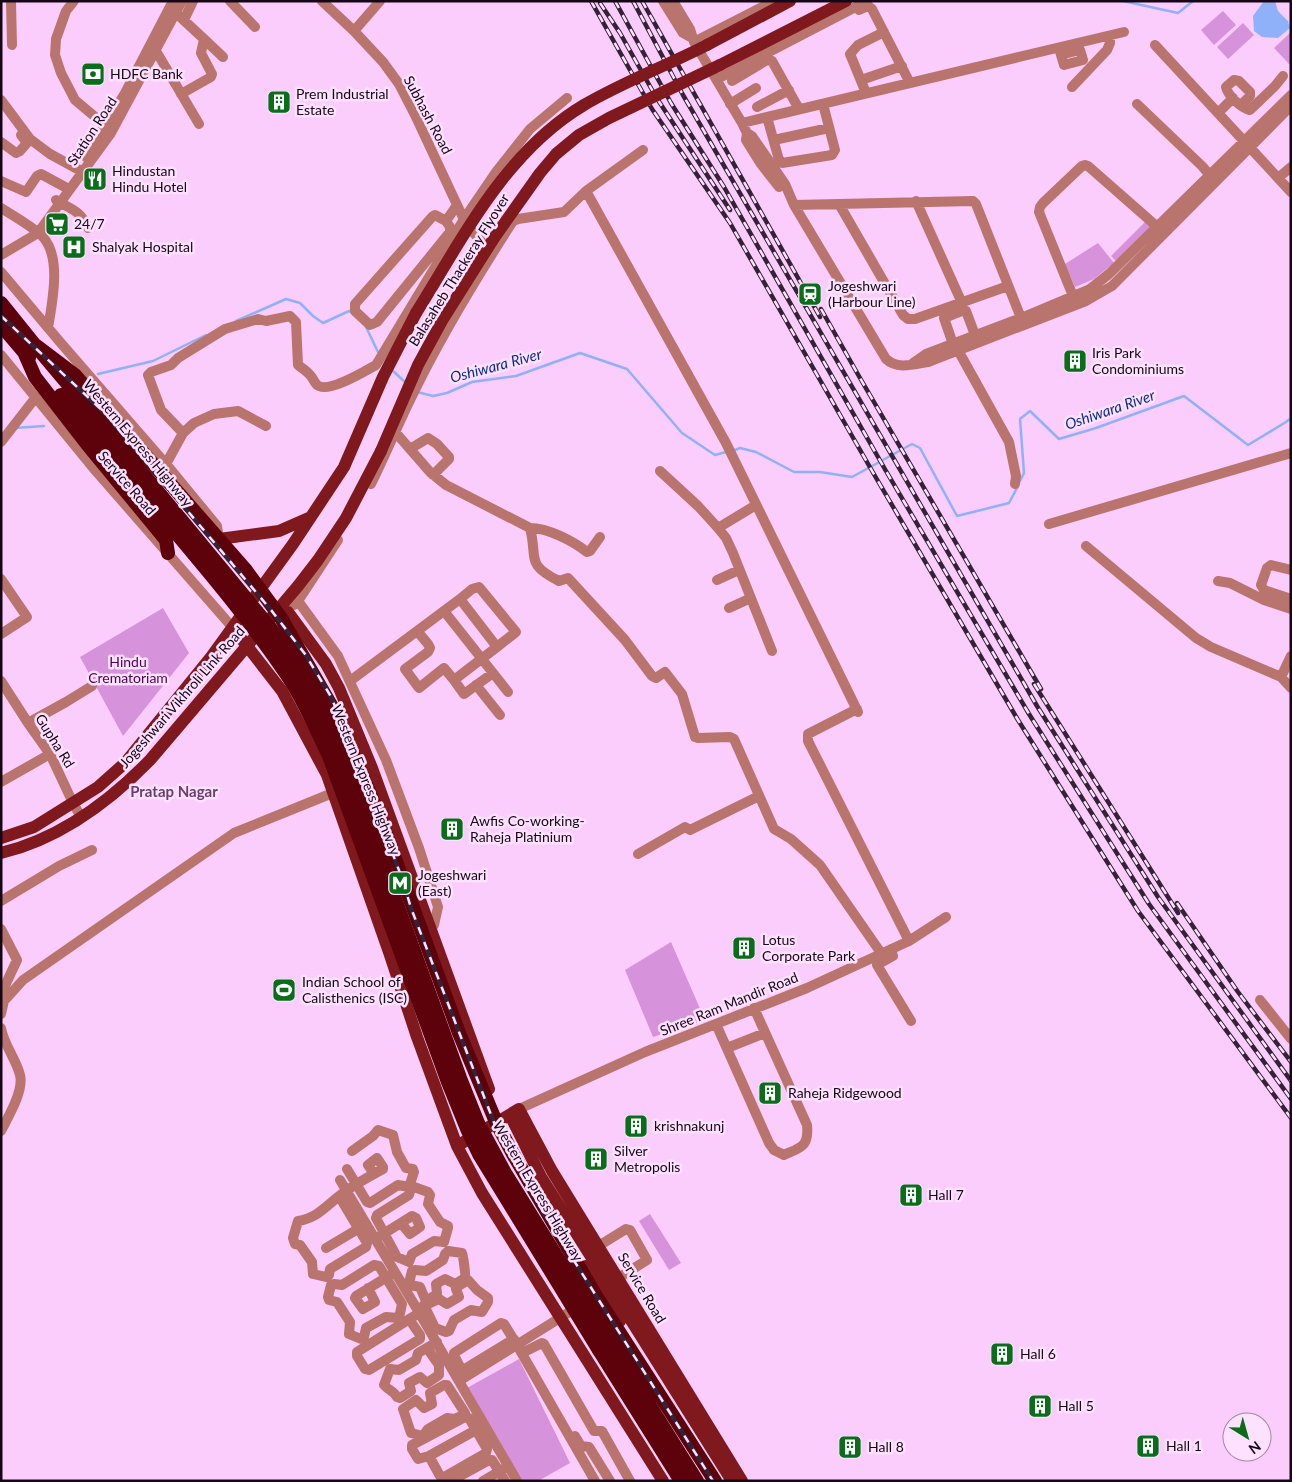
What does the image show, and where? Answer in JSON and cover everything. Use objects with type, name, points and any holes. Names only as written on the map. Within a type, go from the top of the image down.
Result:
[{"type":"highway","name":"Western Express Highway","points":[[1,303],[29,348],[131,469],[272,630],[299,669],[323,712],[350,777],[478,1123],[504,1173],[697,1481]]},
{"type":"highway","name":"Western Express Highway","points":[[1,325],[29,348]]},
{"type":"highway","points":[[29,348],[75,375],[206,518],[219,539],[282,614],[336,714],[366,775],[379,815],[427,930],[461,1036],[507,1116],[596,1296],[715,1481]]},
{"type":"highway","points":[[29,348],[35,377],[166,540],[168,553]]},
{"type":"highway","name":"Western Express Highway","points":[[131,469],[288,677],[311,717],[329,756],[437,1054],[468,1130],[494,1180],[681,1481]]},
{"type":"main road","name":"Balasaheb Thackeray Flyover","points":[[1,838],[34,827],[98,787],[124,763],[233,628],[311,517],[349,458],[383,377],[416,313],[492,192],[521,157],[552,128],[583,105],[707,45],[790,1]]},
{"type":"main road","name":"Balasaheb Thackeray Flyover","points":[[282,614],[298,586],[346,518],[377,465],[381,451],[418,365],[443,319],[494,238],[540,173],[556,154],[579,134],[846,1]]},
{"type":"main road","points":[[219,539],[279,532],[311,517]]},
{"type":"main road","name":"Jogeshwari Vikhroli Link Road","points":[[1,853],[23,848],[71,825],[124,786],[150,760],[247,645],[282,614]]},
{"type":"main road","points":[[233,628],[282,691],[327,775],[390,955],[416,1037],[457,1146],[482,1193],[663,1481]]},
{"type":"main road","points":[[457,1146],[507,1116],[541,1195],[720,1481]]},
{"type":"main road","name":"Service Road","points":[[507,1116],[552,1171],[616,1280],[628,1305],[692,1408],[742,1481]]},
{"type":"main road","points":[[692,1408],[732,1481]]},
{"type":"street","points":[[11,1],[12,45]]},
{"type":"street","points":[[74,1],[66,10],[56,38],[55,55],[61,73],[75,100],[109,130]]},
{"type":"street","name":"Station Road","points":[[109,130],[173,1]]},
{"type":"street","name":"Station Road","points":[[1,255],[36,232],[59,202],[109,130],[156,51],[180,16],[182,1]]},
{"type":"street","points":[[193,1],[180,16],[223,57]]},
{"type":"street","points":[[230,1],[255,27]]},
{"type":"street","name":"Subhash Road","points":[[322,1],[383,62],[396,83],[399,84],[416,116],[466,224],[492,254]]},
{"type":"street","points":[[354,31],[380,1]]},
{"type":"street","points":[[663,1],[684,33],[692,37]]},
{"type":"street","points":[[673,1],[746,133],[752,136],[785,184],[794,205],[886,359],[897,366],[928,362],[975,335],[1074,301]]},
{"type":"street","points":[[692,37],[774,1]]},
{"type":"street","points":[[717,79],[867,1]]},
{"type":"street","points":[[834,24],[868,6],[872,9],[910,83]]},
{"type":"street","points":[[866,93],[850,54],[858,45],[884,32]]},
{"type":"street","points":[[742,123],[910,83],[1060,51],[1124,32]]},
{"type":"street","points":[[1072,87],[1088,72],[1109,46],[1110,36]]},
{"type":"street","points":[[181,94],[211,77],[212,74],[201,53],[204,39]]},
{"type":"street","points":[[1155,45],[1291,192]]},
{"type":"street","points":[[156,51],[199,124]]},
{"type":"street","points":[[745,98],[735,84],[770,60],[773,62],[799,109]]},
{"type":"street","points":[[861,80],[902,66]]},
{"type":"street","points":[[1218,113],[1237,101],[1247,110],[1252,109],[1283,76]]},
{"type":"street","points":[[730,104],[745,98],[756,88]]},
{"type":"street","points":[[757,107],[789,90]]},
{"type":"street","points":[[1247,144],[1291,95]]},
{"type":"street","points":[[183,433],[160,410],[148,376],[151,372],[171,365],[178,358],[225,328],[258,319],[266,320],[290,316],[296,322],[298,364],[309,372],[317,385],[323,388],[359,375],[376,365],[464,219],[524,135],[567,98]]},
{"type":"street","points":[[1,100],[27,143],[16,153],[1,142]]},
{"type":"street","points":[[767,117],[782,162],[832,155],[835,150],[822,104]]},
{"type":"street","points":[[1137,104],[1202,166],[1212,178]]},
{"type":"street","points":[[956,346],[1074,301],[1138,253],[1222,168],[1291,106]]},
{"type":"street","points":[[1,113],[30,139],[66,158],[80,171]]},
{"type":"street","points":[[518,219],[526,198],[550,167],[575,142],[624,116]]},
{"type":"street","points":[[774,140],[829,128]]},
{"type":"street","points":[[282,614],[298,601],[360,504],[377,465],[396,433],[413,394],[448,328],[513,221],[564,212],[586,192],[643,150]]},
{"type":"street","points":[[1074,301],[1039,212],[1040,207],[1082,166],[1088,166],[1161,230]]},
{"type":"street","points":[[1278,178],[1290,169]]},
{"type":"street","name":"Station Road","points":[[59,202],[66,187],[80,171]]},
{"type":"street","points":[[1,181],[26,192],[41,174],[66,187]]},
{"type":"street","points":[[586,192],[726,442],[857,710],[808,734],[808,741],[908,941]]},
{"type":"street","points":[[916,201],[962,302]]},
{"type":"street","points":[[794,205],[973,201],[976,204],[1021,318]]},
{"type":"street","points":[[59,202],[74,209],[84,219],[88,228]]},
{"type":"street","points":[[839,204],[903,315],[908,319],[915,319],[1008,286]]},
{"type":"street","points":[[446,221],[457,205]]},
{"type":"street","points":[[1,208],[43,237],[50,252],[53,263],[54,286],[48,328]]},
{"type":"street","points":[[435,215],[439,216],[446,221],[450,226],[450,232],[377,322],[370,325],[354,311],[355,304],[432,217],[435,215]]},
{"type":"street","name":"Station Road","points":[[1,249],[36,232]]},
{"type":"street","points":[[1,272],[166,464],[193,504]]},
{"type":"street","points":[[975,335],[966,311],[964,310],[944,319],[956,346],[1009,442],[1016,476],[1015,484]]},
{"type":"street","name":"Service Road","points":[[1,355],[95,470],[233,628]]},
{"type":"street","points":[[1,442],[36,397]]},
{"type":"street","points":[[166,464],[183,433],[194,423],[214,414],[238,411],[266,426]]},
{"type":"street","points":[[396,433],[433,475],[446,485],[530,528],[536,528],[574,542],[587,552],[590,551],[600,538]]},
{"type":"street","points":[[410,449],[428,438],[437,444],[449,457],[433,475]]},
{"type":"street","points":[[1049,524],[1291,454]]},
{"type":"street","points":[[660,471],[698,506],[726,538],[772,651]]},
{"type":"street","points":[[718,528],[756,505]]},
{"type":"street","points":[[530,528],[533,542],[533,560],[542,573],[559,582],[568,578],[625,640],[652,676],[656,678],[665,672],[682,694],[695,737],[730,737],[734,740],[774,829],[791,839],[820,865],[881,956],[911,1021]]},
{"type":"street","points":[[1086,546],[1196,638],[1211,647],[1281,678],[1291,688]]},
{"type":"street","points":[[1291,570],[1271,566],[1267,568],[1261,585],[1264,590],[1291,599]]},
{"type":"street","points":[[717,580],[739,570]]},
{"type":"street","points":[[1,579],[27,617],[1,634]]},
{"type":"street","points":[[1218,581],[1230,583],[1264,600],[1291,609]]},
{"type":"street","points":[[350,681],[418,632],[472,588],[480,587],[516,632],[454,680]]},
{"type":"street","points":[[729,608],[751,598]]},
{"type":"street","points":[[460,599],[497,647]]},
{"type":"street","points":[[298,601],[338,656],[386,760],[438,908],[436,920],[427,930]]},
{"type":"street","points":[[444,611],[508,692]]},
{"type":"street","points":[[418,632],[430,648],[428,652],[405,669],[419,688],[444,668],[464,694],[493,673]]},
{"type":"street","points":[[1281,678],[1289,670],[1291,656]]},
{"type":"street","name":"Gupha Rd","points":[[1,681],[50,754],[73,803],[82,817]]},
{"type":"street","points":[[476,685],[500,715]]},
{"type":"street","points":[[28,723],[92,686]]},
{"type":"street","points":[[1,782],[50,754]]},
{"type":"street","points":[[1,1014],[4,1001],[23,980],[234,832],[333,792],[366,775]]},
{"type":"street","points":[[638,854],[685,827],[690,830],[758,796]]},
{"type":"street","points":[[1,901],[59,866],[92,850]]},
{"type":"street","name":"Shree Ram Mandir Road","points":[[507,1116],[645,1052],[783,998],[881,956],[946,917]]},
{"type":"street","points":[[1,929],[17,960],[1,994]]},
{"type":"street","points":[[1260,1000],[1291,1039]]},
{"type":"street","points":[[716,1024],[769,1144],[774,1150],[784,1155],[803,1147],[807,1140],[807,1125],[754,1008]]},
{"type":"street","points":[[1,1028],[2,1036],[20,1076],[20,1088],[1,1131]]},
{"type":"street","points":[[727,1048],[766,1033]]},
{"type":"street","points":[[347,1169],[367,1202],[370,1203],[398,1185],[409,1187],[414,1172],[413,1169],[406,1168],[393,1136],[378,1130],[374,1136],[352,1151]]},
{"type":"street","points":[[340,1180],[342,1193],[362,1226],[367,1243],[366,1247],[330,1269],[329,1275],[326,1277],[313,1274],[312,1262],[300,1245],[295,1244],[296,1224],[298,1221],[307,1221],[326,1208],[328,1204],[342,1193],[374,1174]]},
{"type":"street","points":[[362,1226],[380,1236],[396,1257],[409,1262],[412,1254],[434,1241],[444,1242],[448,1228],[448,1226],[440,1222],[428,1204],[430,1195],[428,1192],[414,1187],[411,1188],[408,1195],[377,1215],[376,1218],[380,1236],[390,1275],[402,1304],[399,1318],[386,1317],[366,1328],[364,1337],[361,1339],[349,1334],[350,1322],[337,1302],[330,1300],[328,1297],[331,1285],[342,1285],[374,1265],[390,1275],[421,1307],[434,1328],[446,1332],[449,1331],[454,1320],[471,1310],[482,1312],[488,1302],[488,1298],[468,1280],[457,1287],[459,1297],[447,1304],[439,1299],[421,1307]]},
{"type":"street","points":[[380,1236],[402,1223]]},
{"type":"street","points":[[326,1248],[362,1226]]},
{"type":"street","points":[[596,1247],[626,1229],[630,1230],[647,1260],[616,1280]]},
{"type":"street","points":[[409,1319],[420,1335],[420,1339],[369,1370],[366,1369],[357,1356],[358,1352],[409,1319],[421,1307],[437,1294],[436,1284],[445,1278],[455,1284],[465,1278],[462,1253],[448,1251],[443,1260],[426,1271],[412,1271],[409,1283],[410,1285],[420,1287],[421,1307],[439,1365],[440,1375],[427,1383],[420,1377],[409,1384],[411,1391],[400,1398],[393,1390],[386,1388],[384,1384],[390,1369],[399,1370],[416,1360],[418,1353],[432,1345]]},
{"type":"street","points":[[368,1288],[390,1275]]},
{"type":"street","points":[[459,1381],[596,1296]]},
{"type":"street","points":[[610,1481],[589,1447],[581,1446],[520,1344],[504,1324],[501,1324],[454,1353],[461,1370],[463,1370],[520,1344],[544,1344],[594,1430],[602,1431],[630,1481]]},
{"type":"street","points":[[520,1344],[595,1481]]},
{"type":"street","points":[[432,1345],[459,1381],[470,1410],[504,1469],[505,1481]]},
{"type":"street","points":[[447,1385],[470,1410],[455,1419],[447,1418],[428,1428],[423,1436],[411,1432],[403,1409],[416,1400],[424,1408],[432,1404],[430,1393],[447,1385]]},
{"type":"street","points":[[428,1456],[440,1476],[444,1477],[486,1453],[487,1449],[480,1428],[469,1418],[465,1417],[412,1445],[412,1449],[418,1459],[428,1456],[480,1428]]},
{"type":"street","points":[[451,1481],[490,1460],[517,1481]]},
{"type":"street","points":[[483,1481],[504,1469]]},
{"type":"green space","points":[[1223,11],[1236,25],[1214,45],[1201,30]]},
{"type":"green space","points":[[1243,23],[1254,35],[1228,59],[1217,47]]},
{"type":"green space","points":[[1291,32],[1291,66],[1274,48]]},
{"type":"green space","points":[[1146,221],[1156,231],[1121,266],[1111,256]]},
{"type":"green space","points":[[1098,243],[1114,263],[1094,279],[1075,287],[1065,264]]},
{"type":"green space","name":"Hindu Crematoriam","points":[[163,608],[189,653],[123,736],[80,657]]},
{"type":"green space","points":[[671,942],[705,1020],[653,1037],[625,970]]},
{"type":"green space","points":[[650,1214],[681,1263],[669,1270],[639,1221]]},
{"type":"green space","points":[[519,1359],[570,1463],[540,1480],[521,1480],[467,1388]]},
{"type":"water","points":[[1264,1],[1275,1],[1278,11],[1288,21],[1290,28],[1278,38],[1262,37],[1254,31],[1253,16]]},
{"type":"waterway","points":[[1123,1],[1178,13],[1193,1]]},
{"type":"waterway","name":"Oshiwara River","points":[[236,321],[286,299],[300,303],[323,323],[349,311],[352,313]]},
{"type":"waterway","name":"Oshiwara River","points":[[366,327],[378,352]]},
{"type":"waterway","name":"Oshiwara River","points":[[98,374],[153,361],[206,335]]},
{"type":"waterway","name":"Oshiwara River","points":[[417,392],[433,396],[447,393],[472,382],[516,376],[580,353],[627,369],[682,433],[715,455],[726,452]]},
{"type":"waterway","name":"Oshiwara River","points":[[392,370],[406,383]]},
{"type":"waterway","name":"Oshiwara River","points":[[1020,481],[1024,473],[1020,419],[1030,411],[1059,439],[1096,428],[1184,396],[1248,445],[1291,418]]},
{"type":"waterway","name":"Oshiwara River","points":[[15,428],[44,426]]},
{"type":"waterway","name":"Oshiwara River","points":[[732,451],[740,448],[756,452],[794,472],[820,472],[852,477],[912,444],[920,448],[957,516],[1009,503],[1018,486]]},
{"type":"railway","points":[[591,1],[652,109],[730,223],[1018,720],[1138,911],[1291,1118]]},
{"type":"railway","points":[[615,1],[671,103],[724,187],[886,471],[1029,714],[1149,904],[1291,1099]]},
{"type":"railway","points":[[633,1],[683,95],[1037,706],[1158,897],[1291,1081]]},
{"type":"railway","points":[[642,1],[820,317]]},
{"type":"railway","points":[[600,3],[620,33],[656,97],[730,210]]},
{"type":"railway","points":[[821,309],[1041,689]]},
{"type":"railway","points":[[1,316],[106,414],[271,610],[305,654],[330,695],[349,738],[403,881],[411,908],[495,1125],[542,1210],[713,1481]]},
{"type":"railway","points":[[1034,684],[1178,913]]},
{"type":"railway","points":[[1177,903],[1238,992],[1291,1062]]},
{"type":"place","name":"HDFC Bank","points":[[93,74]]},
{"type":"place","name":"Prem Industrial Estate","points":[[279,102]]},
{"type":"place","name":"Hindustan Hindu Hotel","points":[[95,179]]},
{"type":"place","name":"24/7","points":[[57,224]]},
{"type":"place","name":"Shalyak Hospital","points":[[74,247]]},
{"type":"place","name":"Jogeshwari (Harbour Line)","points":[[810,294]]},
{"type":"place","name":"Iris Park Condominiums","points":[[1075,361]]},
{"type":"place","name":"Awfis Co-working- Raheja Platinium","points":[[452,829]]},
{"type":"place","name":"Jogeshwari (East)","points":[[400,883]]},
{"type":"place","name":"Lotus Corporate Park","points":[[744,948]]},
{"type":"place","name":"Indian School of Calisthenics (ISC)","points":[[284,990]]},
{"type":"place","name":"Raheja Ridgewood","points":[[770,1093]]},
{"type":"place","name":"krishnakunj","points":[[636,1126]]},
{"type":"place","name":"Silver Metropolis","points":[[596,1159]]},
{"type":"place","name":"Hall 7","points":[[911,1195]]},
{"type":"place","name":"Hall 6","points":[[1002,1354]]},
{"type":"place","name":"Hall 5","points":[[1040,1406]]},
{"type":"place","name":"Hall 1","points":[[1148,1446]]},
{"type":"place","name":"Hall 8","points":[[850,1447]]},
{"type":"district","name":"Pratap Nagar","points":[[174,792]]}]
